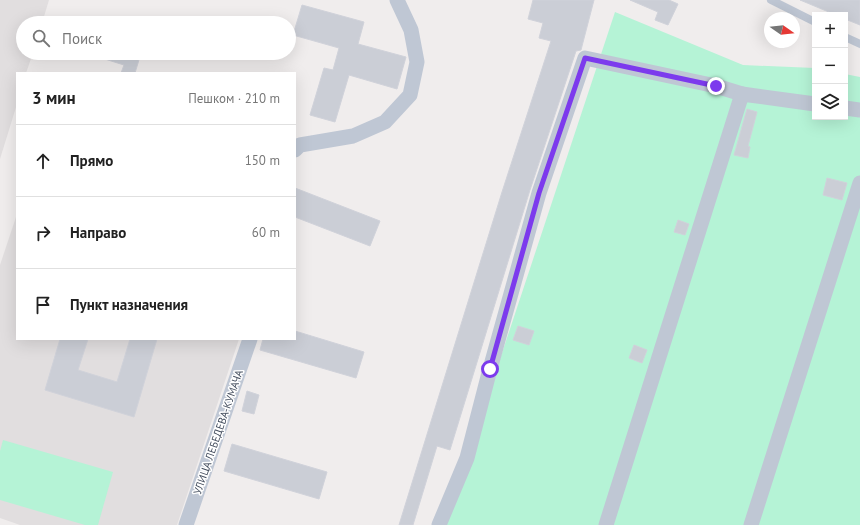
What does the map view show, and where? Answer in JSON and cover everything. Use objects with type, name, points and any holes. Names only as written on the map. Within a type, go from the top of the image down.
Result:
[{"type":"street","points":[[296,149],[300,145],[354,136],[385,122],[410,95],[418,62],[411,30],[397,0]]},
{"type":"street","points":[[439,525],[467,458],[539,193],[585,58],[716,86],[742,94],[812,104]]},
{"type":"street","points":[[606,525],[742,94]]},
{"type":"street","points":[[848,108],[860,110]]},
{"type":"street","points":[[751,525],[860,184]]},
{"type":"street","name":"УЛИЦА ЛЕБЕДЕВА-КУМАЧА","points":[[186,525],[250,340]]},
{"type":"lane","points":[[771,0],[812,20]]},
{"type":"lane","points":[[848,38],[860,44]]},
{"type":"shaded area","points":[[0,0],[49,0],[44,16],[16,16],[16,60],[31,60],[26,72],[16,72],[16,107],[0,159]]},
{"type":"shaded area","points":[[16,217],[16,340],[239,340],[177,525],[20,525],[0,518],[0,265]]},
{"type":"green space","points":[[615,12],[743,65],[812,68],[812,120],[848,120],[848,75],[860,77],[860,525],[445,525]]},
{"type":"green space","points":[[3,440],[113,472],[98,525],[85,525],[0,500],[0,451]]},
{"type":"building","points":[[533,0],[594,0],[581,50],[576,51],[530,190],[450,450],[437,446],[413,525],[399,525],[502,192],[551,41],[539,38],[543,23],[528,19]]},
{"type":"building","points":[[630,0],[669,0],[678,4],[668,25],[655,20],[658,12]]},
{"type":"building","points":[[800,0],[860,0],[860,25],[848,20],[848,12],[829,12]]},
{"type":"building","points":[[302,5],[364,22],[358,44],[406,57],[397,89],[349,75],[335,122],[310,115],[324,68],[333,70],[339,48],[296,36],[296,25]]},
{"type":"building","points":[[108,60],[139,60],[135,72],[121,72],[124,65]]},
{"type":"building","points":[[747,109],[757,112],[748,146],[750,147],[748,158],[734,155]]},
{"type":"building","points":[[827,178],[847,183],[842,200],[823,195]]},
{"type":"building","points":[[296,188],[380,221],[370,246],[296,217]]},
{"type":"building","points":[[678,220],[689,224],[685,235],[674,232]]},
{"type":"building","points":[[518,326],[534,331],[529,345],[513,340]]},
{"type":"building","points":[[296,331],[364,352],[356,378],[260,350],[263,340],[296,340]]},
{"type":"building","points":[[60,340],[88,340],[78,370],[117,382],[130,340],[157,340],[134,417],[45,390]]},
{"type":"building","points":[[634,345],[647,350],[642,363],[629,358]]},
{"type":"building","points":[[247,391],[259,395],[254,414],[242,411]]},
{"type":"building","points":[[232,444],[327,472],[319,499],[224,471]]},
{"type":"route","points":[[490,369],[539,193],[585,58],[634,67],[716,86]]}]
